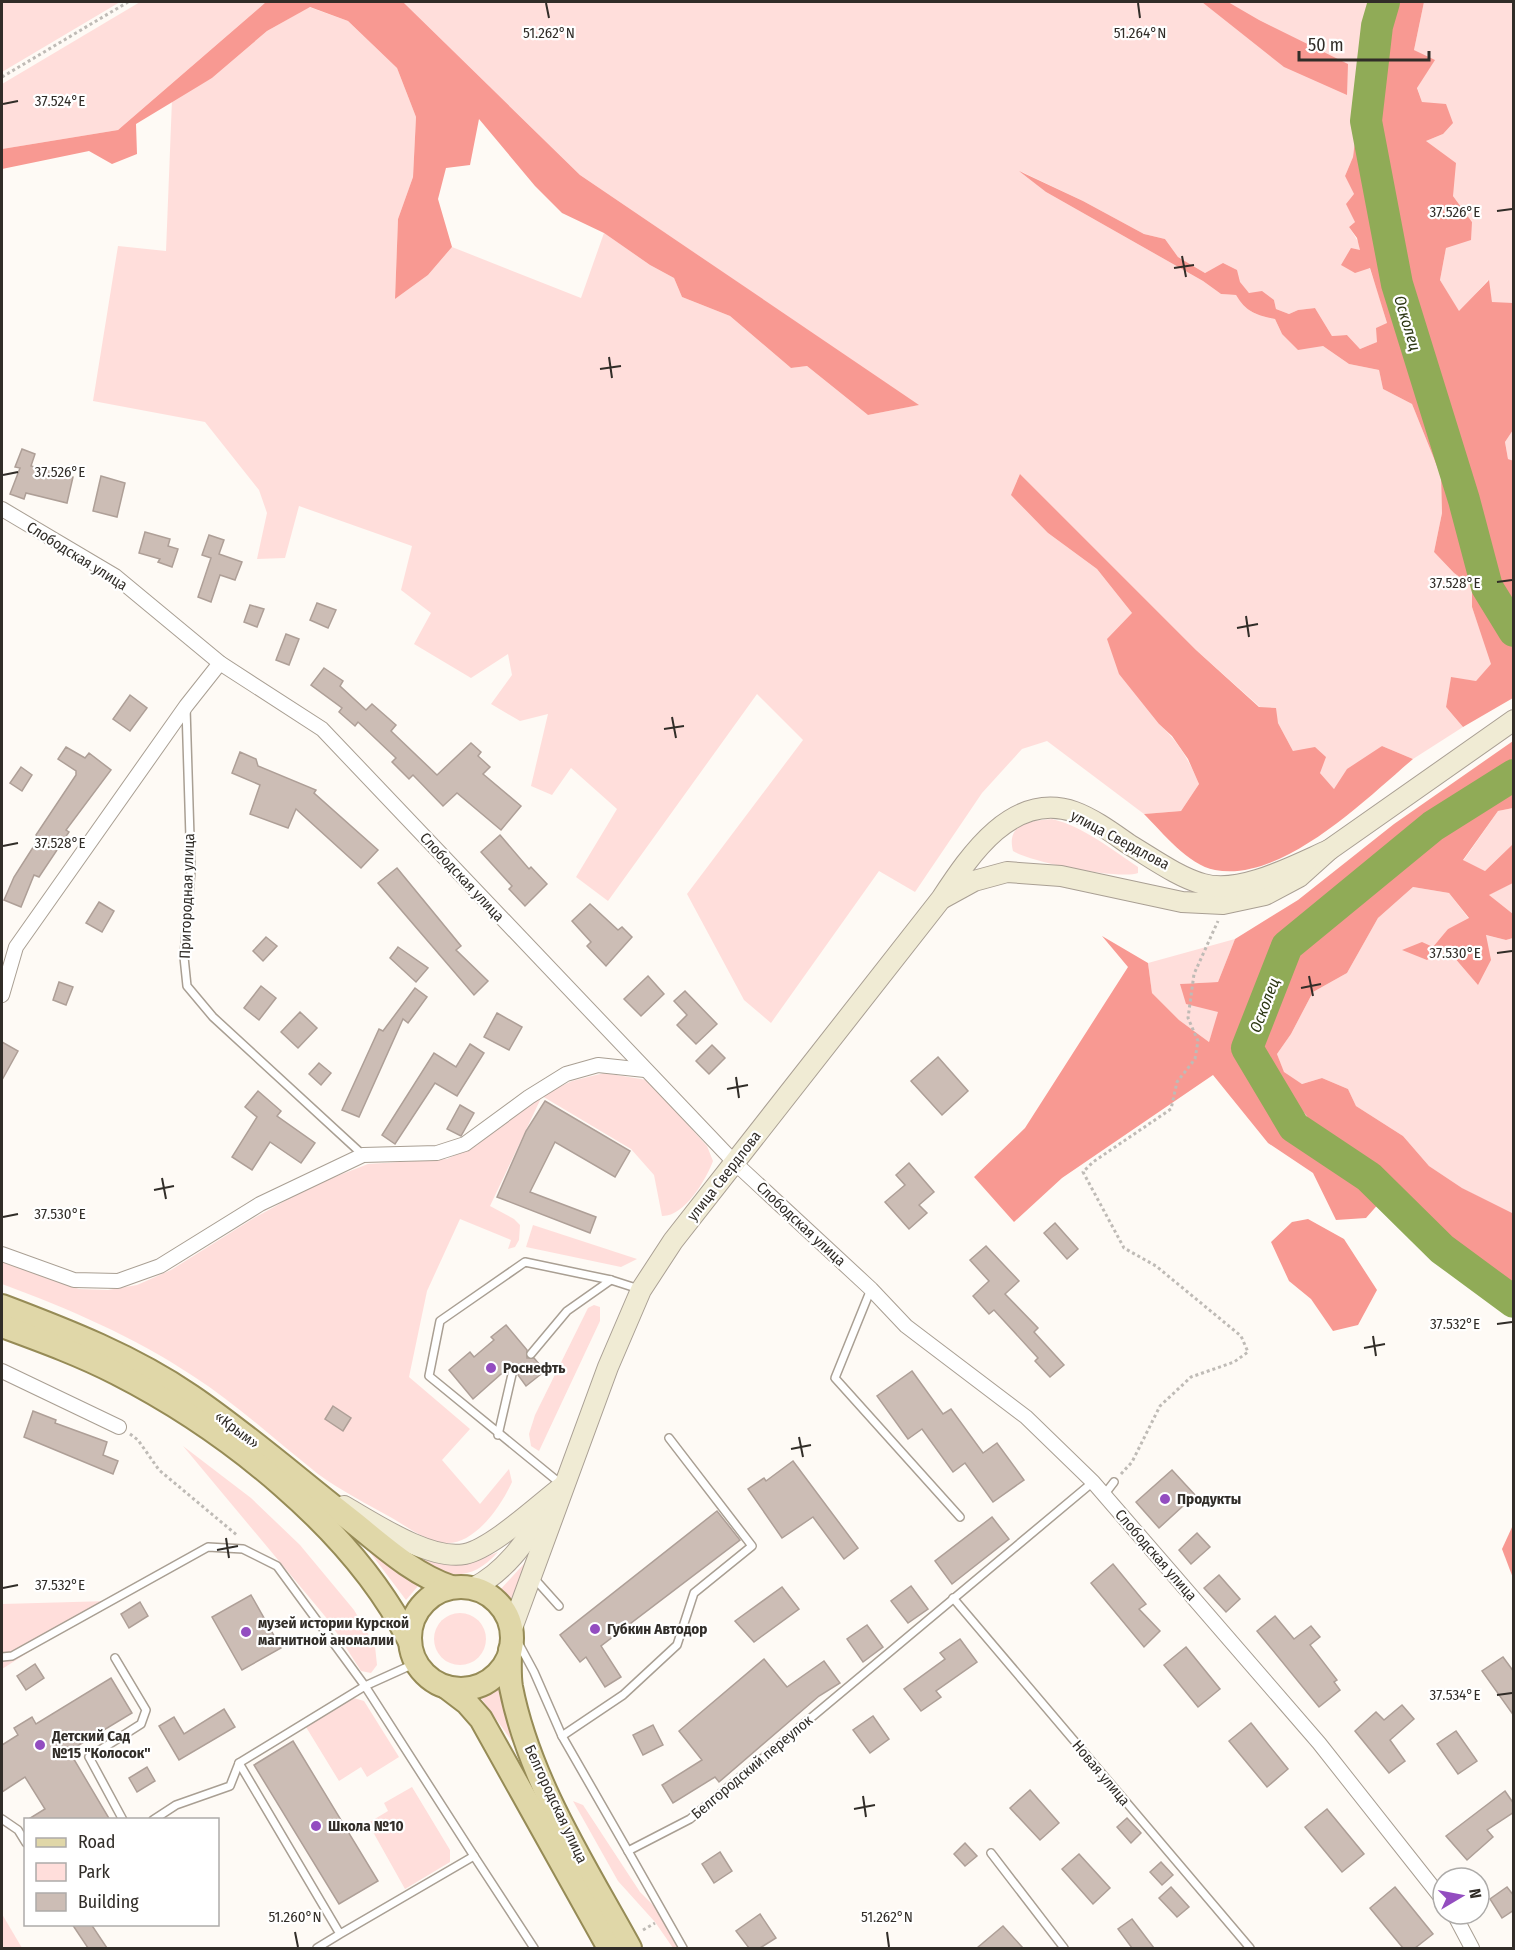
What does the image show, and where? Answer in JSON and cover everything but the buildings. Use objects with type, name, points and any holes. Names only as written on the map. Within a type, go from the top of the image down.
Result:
[{"type":"main road","name":"улица Свердлова","points":[[940,899],[974,881],[1007,872],[1061,876],[1182,902],[1222,904],[1265,895],[1299,877],[1329,850],[1514,720]]},
{"type":"main road","name":"улица Свердлова","points":[[563,1486],[641,1290],[673,1241],[940,899],[972,851],[993,832],[1020,814],[1048,808],[1075,812],[1150,857],[1203,884],[1233,886],[1329,850]]},
{"type":"main road","name":"«Крым»","points":[[2,1306],[80,1335],[139,1364],[191,1396],[416,1571],[488,1594],[499,1603],[507,1615],[511,1640]]},
{"type":"main road","points":[[2,1326],[116,1372],[214,1433],[288,1491],[320,1521],[384,1595],[409,1640],[416,1663],[424,1674],[446,1687],[474,1687],[497,1674],[511,1640],[531,1575],[563,1486]]},
{"type":"main road","points":[[299,1480],[403,1538],[448,1555],[466,1554],[485,1546],[563,1486]]},
{"type":"main road","points":[[409,1640],[410,1626],[424,1602],[435,1593],[462,1587],[496,1573],[517,1552],[563,1486]]},
{"type":"main road","name":"Белгородская улица","points":[[511,1640],[510,1684],[524,1735],[556,1813],[635,1940]]},
{"type":"main road","name":"Белгородская улица","points":[[446,1687],[467,1703],[482,1719],[609,1948]]},
{"type":"street","name":"Слободская улица","points":[[2,509],[115,576],[220,663],[322,729],[735,1163],[871,1289],[906,1326],[1026,1417],[1093,1482],[1319,1743],[1431,1885]]},
{"type":"street","points":[[2,995],[16,947],[186,706],[220,663]]},
{"type":"street","points":[[2,1254],[74,1280],[118,1281],[160,1266],[260,1204],[363,1155],[437,1153],[465,1143],[529,1096],[566,1074],[598,1065],[645,1070]]},
{"type":"street","points":[[2,1371],[119,1426]]},
{"type":"street","points":[[1460,1926],[1472,1948]]},
{"type":"lane","name":"Пригородная улица","points":[[186,706],[190,870],[184,957],[187,986],[213,1017],[363,1155]]},
{"type":"lane","points":[[563,1486],[498,1435],[429,1376],[440,1321],[525,1262],[611,1280],[641,1290]]},
{"type":"lane","points":[[531,1354],[567,1311],[611,1280]]},
{"type":"lane","points":[[871,1289],[835,1378],[960,1517]]},
{"type":"lane","points":[[498,1435],[513,1370]]},
{"type":"lane","points":[[562,1736],[623,1695],[676,1645],[694,1593],[753,1546],[669,1438]]},
{"type":"lane","name":"Белгородский переулок","points":[[628,1851],[690,1819],[1093,1482]]},
{"type":"lane","points":[[1104,1495],[1114,1482]]},
{"type":"lane","points":[[2,1657],[12,1656],[208,1547],[243,1549],[278,1566],[365,1686],[534,1948]]},
{"type":"lane","points":[[531,1575],[559,1606]]},
{"type":"lane","name":"Новая улица","points":[[953,1598],[1250,1948]]},
{"type":"lane","points":[[511,1640],[534,1672],[562,1736],[683,1948]]},
{"type":"lane","points":[[115,1658],[146,1710],[141,1724],[89,1756],[122,1818]]},
{"type":"lane","points":[[156,1818],[176,1805],[230,1786],[239,1763],[365,1686],[416,1663]]},
{"type":"lane","points":[[239,1763],[340,1934]]},
{"type":"lane","points":[[2,1819],[18,1830],[24,1840]]},
{"type":"lane","points":[[991,1853],[1064,1948]]},
{"type":"lane","points":[[317,1948],[474,1856]]},
{"type":"path","points":[[2,77],[128,2]]},
{"type":"path","points":[[1114,1482],[1132,1462],[1160,1406],[1191,1377],[1234,1362],[1248,1352],[1241,1336],[1156,1266],[1124,1248],[1083,1172],[1093,1162],[1171,1109],[1177,1082],[1196,1059],[1198,1041],[1188,1018],[1194,974],[1217,924],[1222,904]]},
{"type":"path","points":[[119,1426],[138,1440],[159,1470],[236,1533],[243,1549]]},
{"type":"path","points":[[635,1940],[660,1921]]},
{"type":"green space","points":[[2,2],[120,2],[2,72]]},
{"type":"green space","points":[[140,2],[266,2],[118,130],[2,149],[2,84]]},
{"type":"green space","points":[[403,2],[1376,2],[1369,27],[1353,157],[1345,176],[1354,194],[1355,222],[1349,227],[1367,260],[1387,323],[1377,342],[1360,349],[1347,335],[1332,336],[1315,308],[1298,310],[1289,314],[1276,309],[1274,300],[1249,293],[1223,264],[1205,273],[1178,257],[1165,239],[1144,234],[1022,172],[1046,192],[1203,281],[1221,294],[1236,295],[1252,312],[1275,319],[1282,334],[1323,346],[1349,364],[1379,370],[1383,389],[1412,404],[1441,476],[1442,513],[1434,552],[1454,573],[1472,586],[1472,607],[1492,664],[1476,681],[1451,678],[1446,707],[1463,727],[1413,759],[1382,746],[1334,789],[1320,773],[1293,751],[1278,723],[1196,650],[1020,474],[1048,533],[1097,569],[1132,613],[1159,724],[1182,751],[1199,784],[1181,811],[1144,814],[1047,741],[1022,749],[982,793],[915,892],[879,871],[771,1023],[744,1000],[687,894],[803,740],[757,694],[608,901],[576,877],[617,809],[571,768],[552,795],[531,786],[548,714],[520,721],[491,704],[512,675],[508,654],[471,678],[414,644],[431,613],[401,590],[412,546],[299,506],[285,558],[257,559],[267,513],[259,490],[205,422],[93,401],[118,246],[166,251],[172,100],[212,78],[267,31],[309,7],[348,21],[397,68],[416,117],[413,177],[398,219],[395,299],[428,275],[452,247],[581,298],[604,233],[650,265],[674,278],[682,297],[730,316],[791,368],[807,366],[868,415],[918,405],[580,175]]},
{"type":"green space","points":[[1424,2],[1513,2],[1513,303],[1492,303],[1488,280],[1459,312],[1440,280],[1446,248],[1472,222],[1453,196],[1426,141],[1443,134],[1422,102],[1417,87],[1434,61],[1414,50]]},
{"type":"green space","points":[[1513,430],[1513,461],[1508,459],[1505,442]]},
{"type":"green space","points":[[1513,808],[1513,844],[1485,871],[1463,861],[1498,811]]},
{"type":"green space","points":[[1052,819],[1075,827],[1097,839],[1138,867],[1138,873],[1128,875],[1075,869],[1037,860],[1013,851],[1013,834],[1016,829],[1028,823]]},
{"type":"green space","points":[[1513,883],[1513,914],[1488,895]]},
{"type":"green space","points":[[1413,887],[1449,893],[1469,919],[1448,929],[1427,960],[1446,949],[1478,984],[1485,935],[1506,940],[1513,938],[1513,1215],[1462,1188],[1429,1166],[1403,1136],[1356,1106],[1348,1089],[1322,1078],[1302,1084],[1284,1073],[1277,1054],[1291,1034],[1313,992],[1347,973],[1378,918]]},
{"type":"green space","points":[[1235,939],[1218,982],[1180,984],[1219,1012],[1209,1042],[1179,1020],[1152,993],[1148,963]]},
{"type":"green space","points":[[604,1073],[647,1080],[707,1146],[713,1161],[700,1187],[686,1204],[670,1215],[662,1216],[654,1175],[631,1149],[542,1096],[490,1206],[514,1219],[520,1225],[519,1240],[515,1247],[508,1249],[511,1240],[460,1219],[427,1291],[409,1377],[470,1429],[442,1460],[480,1504],[509,1469],[512,1482],[494,1512],[476,1531],[456,1542],[438,1542],[424,1537],[335,1486],[210,1387],[147,1348],[52,1303],[2,1284],[2,1262],[79,1289],[108,1290],[137,1285],[171,1270],[254,1218],[314,1185],[368,1164],[447,1159],[477,1145],[534,1099],[572,1081]]},
{"type":"green space","points":[[533,1225],[637,1259],[621,1267],[526,1247]]},
{"type":"green space","points":[[594,1305],[600,1307],[600,1321],[539,1451],[531,1446],[529,1434],[535,1415],[588,1308]]},
{"type":"green space","points":[[183,1446],[251,1498],[300,1545],[354,1610],[375,1646],[377,1665],[371,1673],[361,1671],[329,1621]]},
{"type":"green space","points":[[366,1547],[418,1586],[406,1600]]},
{"type":"green space","points":[[404,1551],[430,1561],[451,1565],[472,1562],[498,1552],[475,1570],[463,1574],[452,1574],[429,1566]]},
{"type":"green space","points":[[531,1556],[512,1603],[499,1591]]},
{"type":"green space","points":[[109,1601],[2,1669],[2,1604]]},
{"type":"green space","points":[[460,1613],[470,1615],[478,1621],[484,1629],[486,1639],[484,1649],[478,1657],[470,1663],[460,1665],[450,1663],[442,1657],[436,1649],[434,1639],[436,1629],[442,1621],[450,1615]]},
{"type":"green space","points":[[500,1686],[519,1751],[481,1698]]},
{"type":"green space","points":[[354,1698],[364,1701],[399,1757],[367,1777],[361,1767],[339,1781],[306,1727]]},
{"type":"green space","points":[[412,1787],[450,1850],[450,1862],[405,1889],[368,1823],[388,1811],[384,1803]]},
{"type":"green space","points":[[573,1801],[583,1805],[640,1892],[673,1925],[686,1948],[673,1948],[655,1922],[618,1881]]},
{"type":"green space","points":[[2,1914],[22,1948],[2,1948]]},
{"type":"shaded area","points":[[266,2],[403,2],[580,175],[919,405],[868,415],[807,366],[791,368],[730,316],[682,297],[674,278],[650,265],[604,233],[562,213],[535,186],[479,119],[470,165],[446,168],[438,199],[452,247],[428,275],[395,299],[398,219],[413,177],[416,117],[397,68],[348,21],[310,7],[267,31],[212,78],[136,124],[137,154],[112,164],[89,151],[2,169],[2,149],[118,130]]},
{"type":"shaded area","points":[[1202,2],[1228,2],[1348,64],[1347,95],[1284,67]]},
{"type":"shaded area","points":[[1376,2],[1424,2],[1414,50],[1435,60],[1417,88],[1422,102],[1446,104],[1453,123],[1443,134],[1426,141],[1456,163],[1453,196],[1472,222],[1471,240],[1446,248],[1440,280],[1459,311],[1489,280],[1492,302],[1513,303],[1513,430],[1505,442],[1508,459],[1514,461],[1513,698],[1463,727],[1446,707],[1451,677],[1476,681],[1491,664],[1472,607],[1472,586],[1454,573],[1434,552],[1442,513],[1441,476],[1412,404],[1383,389],[1379,370],[1349,364],[1323,346],[1298,350],[1282,334],[1275,319],[1252,312],[1236,295],[1221,294],[1203,281],[1046,192],[1019,171],[1083,201],[1144,234],[1165,239],[1178,257],[1205,273],[1223,263],[1237,270],[1240,282],[1249,293],[1262,291],[1274,300],[1276,309],[1289,314],[1298,310],[1315,308],[1332,336],[1347,335],[1360,349],[1377,342],[1376,328],[1387,323],[1370,268],[1355,273],[1341,265],[1351,248],[1360,250],[1357,238],[1349,227],[1355,222],[1346,204],[1354,194],[1345,176],[1353,157],[1369,27]]},
{"type":"shaded area","points":[[1020,474],[1196,650],[1259,707],[1276,708],[1278,723],[1293,751],[1315,747],[1326,757],[1320,773],[1334,789],[1347,769],[1382,746],[1413,759],[1322,834],[1268,864],[1241,871],[1215,870],[1195,862],[1144,814],[1181,811],[1199,784],[1188,759],[1172,736],[1159,724],[1119,674],[1107,639],[1132,613],[1097,569],[1048,533],[1011,495]]},
{"type":"shaded area","points":[[1513,741],[1513,768],[1480,792],[1429,821],[1281,942],[1238,1049],[1312,1123],[1253,1047],[1295,952],[1440,832],[1513,786],[1513,808],[1498,811],[1463,860],[1485,871],[1513,844],[1513,883],[1489,895],[1513,914],[1513,938],[1506,940],[1486,935],[1491,960],[1478,985],[1446,948],[1427,960],[1402,950],[1422,942],[1433,947],[1448,929],[1469,918],[1449,893],[1413,887],[1378,918],[1347,973],[1313,992],[1291,1034],[1277,1054],[1284,1072],[1302,1084],[1322,1078],[1348,1089],[1356,1106],[1403,1136],[1429,1166],[1462,1188],[1512,1213],[1513,1295],[1443,1242],[1396,1184],[1366,1218],[1336,1220],[1313,1173],[1268,1143],[1213,1075],[1062,1178],[1014,1222],[974,1177],[1025,1128],[1128,967],[1102,936],[1148,963],[1152,993],[1179,1020],[1209,1042],[1218,1012],[1186,1004],[1180,984],[1218,982],[1235,939],[1298,900],[1394,824]]},
{"type":"shaded area","points":[[1308,1219],[1344,1239],[1377,1290],[1358,1325],[1333,1331],[1311,1299],[1289,1281],[1271,1242],[1292,1222]]},
{"type":"shaded area","points":[[1513,1525],[1513,1578],[1502,1549]]},
{"type":"waterway","name":"Осколец","points":[[1384,2],[1377,26],[1366,121],[1397,284],[1464,500],[1487,587],[1514,631]]},
{"type":"waterway","name":"Осколец","points":[[1514,775],[1433,826],[1287,946],[1247,1048],[1294,1127],[1369,1177],[1442,1249],[1514,1302]]},
{"type":"place","name":"Роснефть","points":[[491,1368]]},
{"type":"place","name":"Продукты","points":[[1165,1499]]},
{"type":"place","name":"Губкин Автодор","points":[[595,1629]]},
{"type":"place","name":"музей истории Курской магнитной аномалии","points":[[246,1632]]},
{"type":"place","name":"Детский Сад №15 \"Колосок\"","points":[[40,1745]]},
{"type":"place","name":"Школа №10","points":[[316,1826]]}]
